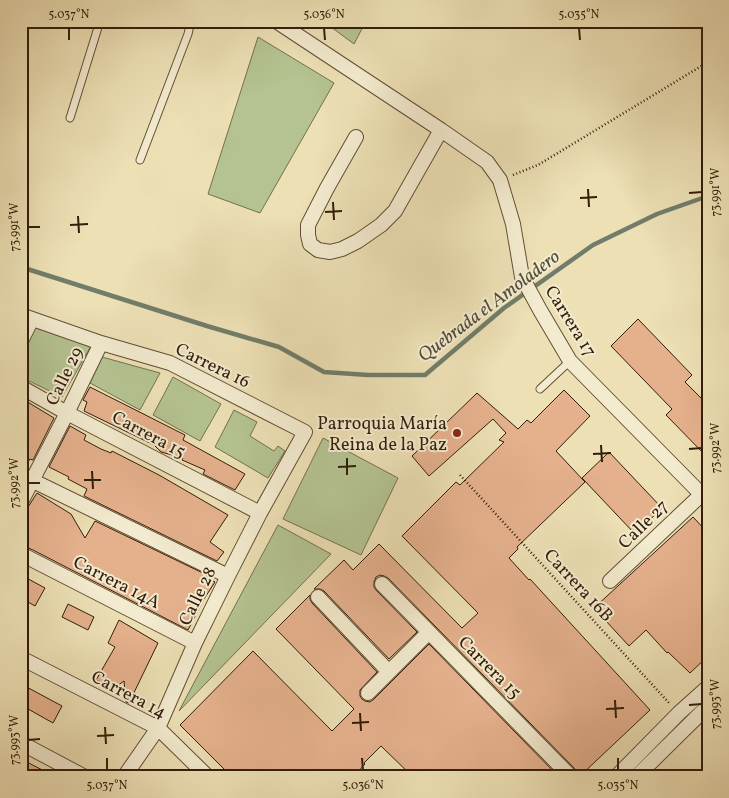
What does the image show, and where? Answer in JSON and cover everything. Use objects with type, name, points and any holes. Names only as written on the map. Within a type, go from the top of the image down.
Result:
[{"type":"street","name":"Carrera 17","points":[[276,21],[487,162],[500,180],[513,224],[522,277],[570,361],[705,498]]},
{"type":"street","points":[[356,137],[308,225],[310,244],[318,250],[330,252],[342,249],[358,241],[381,225],[395,211],[441,130]]},
{"type":"street","points":[[21,341],[27,317]]},
{"type":"street","name":"Calle 29","points":[[21,502],[27,477],[67,413],[101,343],[27,317]]},
{"type":"street","name":"Carrera 16","points":[[101,343],[170,363],[305,432]]},
{"type":"street","name":"Carrera 15","points":[[21,387],[67,413],[260,513]]},
{"type":"street","name":"Calle 28","points":[[124,777],[158,728],[195,643],[228,576],[305,432]]},
{"type":"street","points":[[27,477],[228,576]]},
{"type":"street","name":"Calle 27","points":[[610,581],[705,498]]},
{"type":"street","name":"Carrera 14A","points":[[21,554],[195,643]]},
{"type":"street","name":"Carrera 15","points":[[382,584],[571,777]]},
{"type":"street","points":[[318,597],[390,672]]},
{"type":"street","points":[[368,693],[429,632]]},
{"type":"street","name":"Carrera 14","points":[[21,658],[158,728],[208,777]]},
{"type":"street","points":[[616,777],[679,713],[708,687]]},
{"type":"street","points":[[636,777],[708,706]]},
{"type":"street","points":[[21,743],[85,777]]},
{"type":"lane","points":[[70,118],[100,21]]},
{"type":"lane","points":[[140,160],[188,34],[190,21]]},
{"type":"lane","points":[[540,389],[570,361]]},
{"type":"path","points":[[500,180],[538,165],[708,62]]},
{"type":"path","name":"Carrera 16B","points":[[460,475],[679,713]]},
{"type":"green space","points":[[323,21],[366,21],[354,44]]},
{"type":"green space","points":[[258,37],[334,83],[260,213],[208,194]]},
{"type":"green space","points":[[35,323],[92,344],[62,397],[21,377],[21,354]]},
{"type":"green space","points":[[102,357],[160,373],[140,410],[90,383]]},
{"type":"green space","points":[[173,377],[221,404],[200,441],[153,415]]},
{"type":"green space","points":[[234,410],[257,422],[250,436],[274,451],[278,446],[285,451],[268,478],[215,447]]},
{"type":"green space","points":[[323,438],[398,478],[361,555],[283,519]]},
{"type":"green space","points":[[278,525],[331,554],[179,711]]},
{"type":"building","points":[[638,319],[692,375],[685,382],[708,405],[708,458],[666,415],[672,409],[611,346]]},
{"type":"building","points":[[90,387],[185,435],[183,440],[245,474],[235,490],[203,474],[205,470],[182,460],[183,458],[161,452],[154,445],[84,411],[87,402],[83,400]]},
{"type":"building","points":[[564,390],[590,416],[556,451],[585,482],[517,547],[518,549],[509,558],[650,710],[580,776],[388,578],[380,575],[376,577],[374,587],[417,632],[389,659],[324,591],[314,589],[344,560],[353,570],[379,544],[462,628],[478,613],[402,536],[456,482],[460,485],[504,442],[499,440],[506,433],[493,419],[429,476],[412,456],[477,393],[518,429],[527,420],[531,423]]},
{"type":"building","points":[[21,398],[54,418],[33,460],[30,459],[25,467],[21,466]]},
{"type":"building","points":[[70,426],[86,435],[84,440],[111,453],[112,451],[159,475],[228,515],[210,542],[224,552],[217,561],[84,496],[87,489],[49,467]]},
{"type":"building","points":[[609,452],[662,508],[635,534],[582,478]]},
{"type":"building","points":[[37,493],[71,514],[85,538],[95,521],[207,575],[215,582],[188,630],[21,545],[21,518]]},
{"type":"building","points":[[693,517],[708,533],[708,656],[690,673],[667,653],[646,630],[629,646],[594,608]]},
{"type":"building","points":[[21,575],[45,588],[35,606],[21,598]]},
{"type":"building","points":[[310,595],[312,603],[377,672],[360,690],[362,699],[370,702],[374,699],[429,644],[559,777],[413,777],[381,746],[353,777],[232,777],[180,725],[253,651],[332,731],[354,709],[276,629]]},
{"type":"building","points":[[68,604],[94,617],[88,630],[62,617]]},
{"type":"building","points":[[119,620],[158,643],[129,703],[126,702],[124,681],[113,689],[96,680],[115,647],[108,643]]},
{"type":"building","points":[[21,684],[62,706],[53,723],[21,705]]},
{"type":"building","points":[[21,759],[56,777],[21,777]]},
{"type":"waterway","name":"Quebrada el Amoladero","points":[[21,267],[279,347],[324,372],[368,375],[425,375],[504,308],[593,245],[657,214],[708,196]]},
{"type":"place","name":"Parroquia María Reina de la Paz","points":[[457,433]]}]
